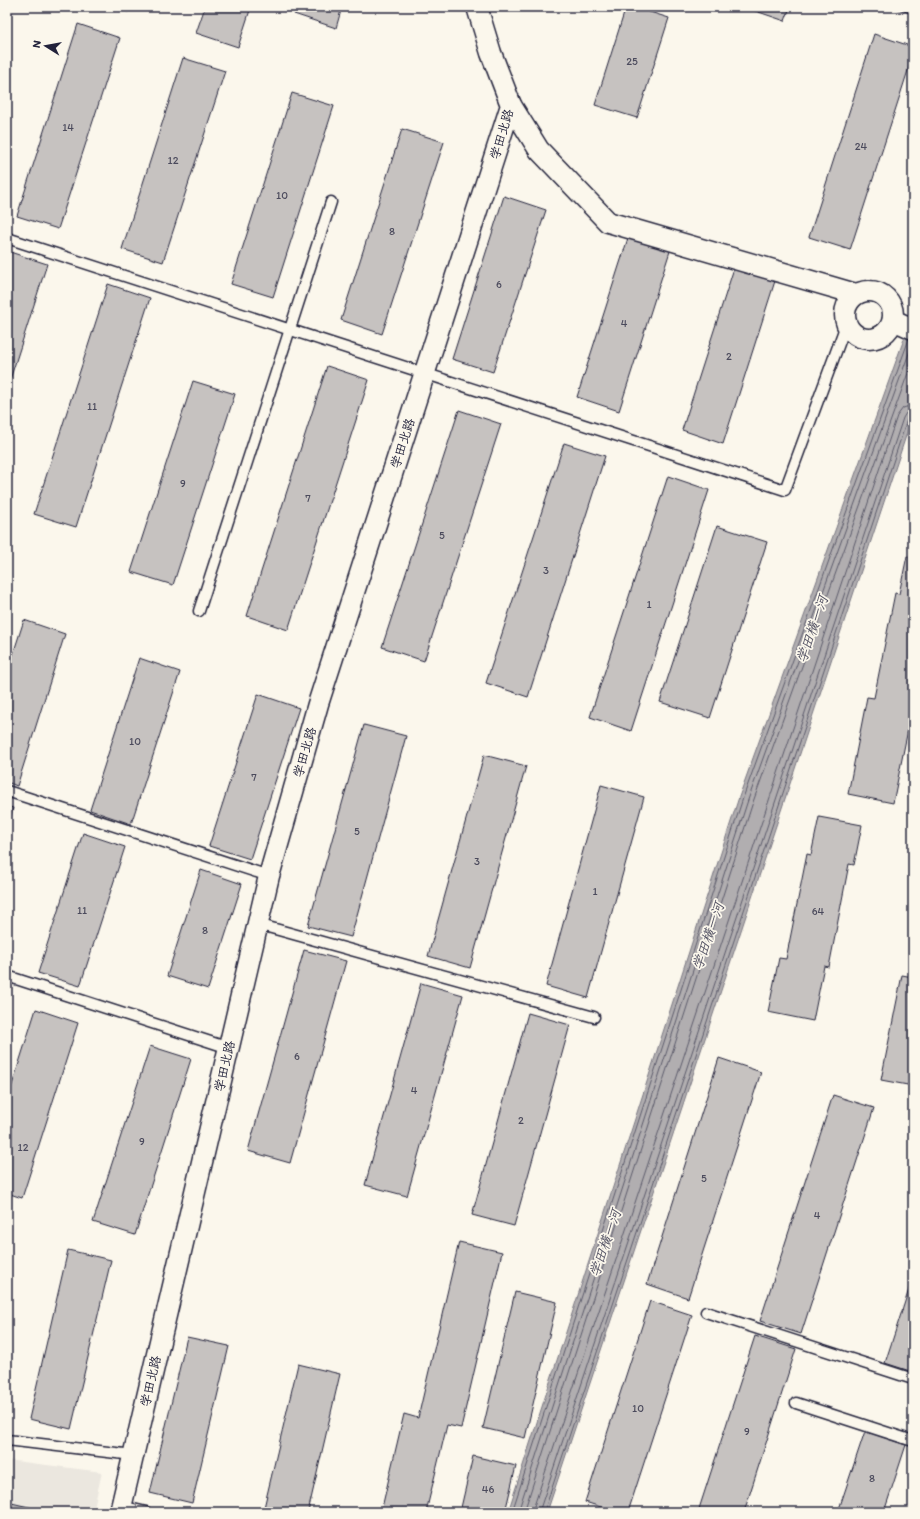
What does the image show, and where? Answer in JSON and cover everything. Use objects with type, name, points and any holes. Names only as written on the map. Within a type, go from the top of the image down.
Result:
[{"type":"street","name":"学田北路","points":[[120,1509],[269,876],[318,704],[511,105],[491,53],[477,7]]},
{"type":"street","points":[[511,105],[539,150],[608,222],[856,294]]},
{"type":"street","points":[[872,290],[886,297],[891,304],[893,312],[905,326],[889,328],[884,334],[870,339],[863,338],[850,329],[845,315],[846,307],[856,294],[872,290]]},
{"type":"lane","points":[[199,611],[331,202]]},
{"type":"lane","points":[[7,238],[785,490],[847,322]]},
{"type":"lane","points":[[7,791],[269,876]]},
{"type":"lane","points":[[257,924],[594,1017]]},
{"type":"lane","points":[[7,976],[229,1048]]},
{"type":"lane","points":[[706,1312],[913,1379]]},
{"type":"lane","points":[[796,1403],[913,1441]]},
{"type":"lane","points":[[7,1440],[133,1455]]},
{"type":"lane","points":[[120,1509],[146,1512]]},
{"type":"shaded area","points":[[7,1460],[102,1472],[93,1512],[7,1512]]},
{"type":"water","name":"学田横一河","points":[[913,314],[913,415],[547,1512],[508,1512],[739,797]]},
{"type":"building","points":[[114,7],[130,7],[128,12]]},
{"type":"building","points":[[205,7],[251,7],[238,47],[196,33]]},
{"type":"building","points":[[296,7],[342,7],[336,28],[294,14]]},
{"type":"building","points":[[626,7],[634,7],[669,18],[637,118],[595,105]]},
{"type":"building","points":[[744,7],[790,7],[785,21]]},
{"type":"building","points":[[892,7],[913,7],[913,14]]},
{"type":"building","points":[[78,24],[120,38],[58,229],[17,216]]},
{"type":"building","points":[[874,34],[913,47],[913,55],[850,250],[809,237]]},
{"type":"building","points":[[183,58],[225,71],[163,262],[122,249]]},
{"type":"building","points":[[292,93],[334,106],[273,297],[231,284]]},
{"type":"building","points":[[402,129],[444,142],[382,334],[341,320]]},
{"type":"building","points":[[504,196],[546,210],[493,372],[452,359]]},
{"type":"building","points":[[629,235],[671,248],[619,411],[577,397]]},
{"type":"building","points":[[7,251],[47,264],[7,389]]},
{"type":"building","points":[[734,268],[775,281],[723,444],[682,430]]},
{"type":"building","points":[[108,284],[150,298],[76,527],[34,514]]},
{"type":"building","points":[[327,366],[369,380],[288,630],[247,616]]},
{"type":"building","points":[[193,381],[235,394],[173,585],[131,572]]},
{"type":"building","points":[[459,410],[501,424],[424,661],[382,647]]},
{"type":"building","points":[[564,443],[605,456],[528,697],[486,683]]},
{"type":"building","points":[[668,476],[709,490],[631,731],[590,717]]},
{"type":"building","points":[[717,526],[767,542],[710,718],[660,702]]},
{"type":"building","points":[[907,556],[913,558],[913,705],[893,803],[848,794],[867,697],[874,698],[895,593],[899,594]]},
{"type":"building","points":[[24,620],[65,634],[17,786],[7,782],[7,673]]},
{"type":"building","points":[[139,658],[180,672],[131,824],[90,810]]},
{"type":"building","points":[[258,694],[299,708],[250,859],[209,846]]},
{"type":"building","points":[[364,725],[406,736],[351,937],[308,926]]},
{"type":"building","points":[[484,755],[526,766],[470,968],[428,956]]},
{"type":"building","points":[[601,785],[644,797],[588,998],[546,986]]},
{"type":"building","points":[[7,806],[13,808],[7,828]]},
{"type":"building","points":[[819,817],[862,825],[854,865],[849,864],[829,967],[824,966],[813,1021],[768,1012],[779,958],[786,959],[807,854],[811,855]]},
{"type":"building","points":[[83,833],[125,847],[80,986],[38,973]]},
{"type":"building","points":[[201,870],[242,884],[208,989],[167,976]]},
{"type":"building","points":[[304,950],[346,961],[290,1163],[248,1151]]},
{"type":"building","points":[[902,975],[913,977],[913,1086],[881,1080]]},
{"type":"building","points":[[421,983],[463,995],[407,1196],[365,1185]]},
{"type":"building","points":[[36,1009],[78,1023],[22,1198],[7,1193],[7,1101]]},
{"type":"building","points":[[528,1013],[570,1025],[514,1226],[472,1215]]},
{"type":"building","points":[[150,1046],[191,1059],[135,1235],[93,1222]]},
{"type":"building","points":[[719,1058],[761,1072],[688,1298],[647,1284]]},
{"type":"building","points":[[833,1095],[874,1108],[801,1334],[760,1321]]},
{"type":"building","points":[[459,1242],[502,1252],[461,1428],[447,1425],[426,1512],[381,1512],[404,1414],[418,1418]]},
{"type":"building","points":[[68,1250],[111,1260],[71,1429],[29,1419]]},
{"type":"building","points":[[913,1277],[913,1372],[885,1363]]},
{"type":"building","points":[[515,1292],[557,1302],[525,1438],[483,1428]]},
{"type":"building","points":[[650,1301],[692,1315],[628,1512],[617,1512],[585,1502]]},
{"type":"building","points":[[755,1336],[796,1349],[744,1512],[698,1512]]},
{"type":"building","points":[[187,1337],[229,1346],[192,1503],[150,1493]]},
{"type":"building","points":[[298,1364],[340,1374],[308,1512],[263,1512]]},
{"type":"building","points":[[865,1431],[906,1445],[884,1512],[838,1512]]},
{"type":"building","points":[[473,1456],[516,1466],[505,1512],[460,1512]]},
{"type":"building","points":[[7,1502],[42,1510],[41,1512],[7,1512]]}]
